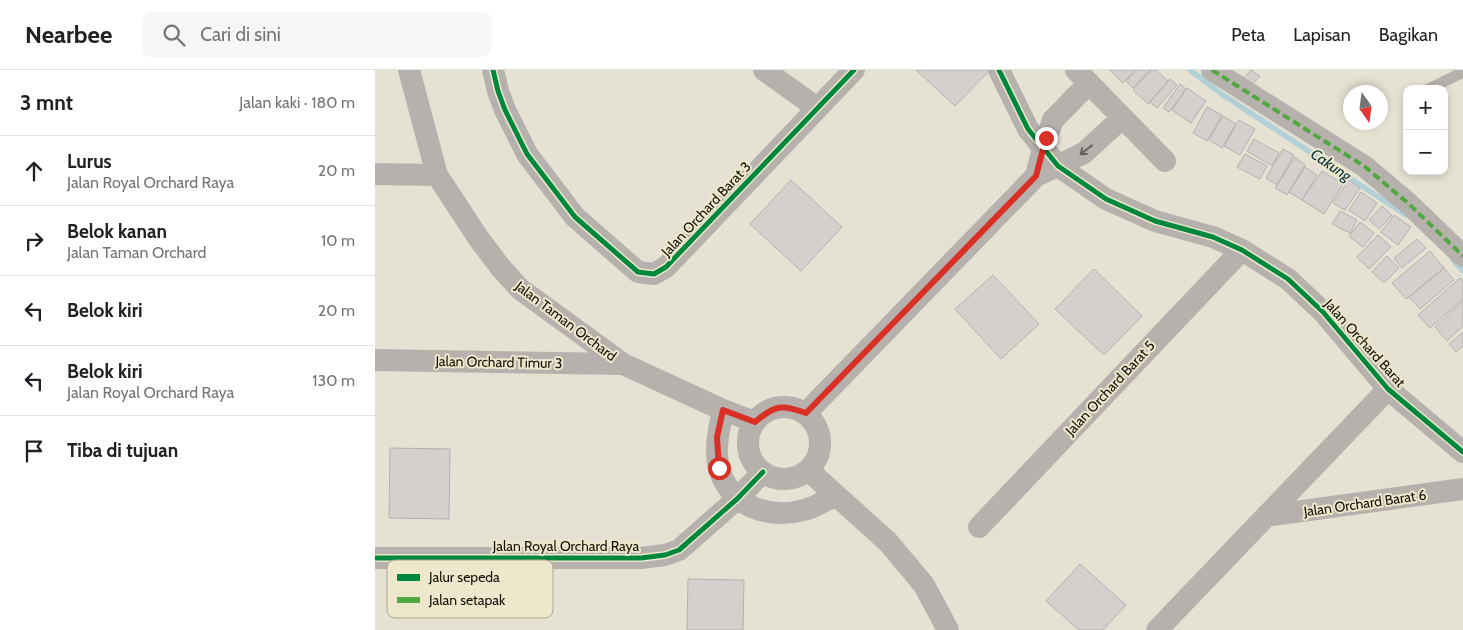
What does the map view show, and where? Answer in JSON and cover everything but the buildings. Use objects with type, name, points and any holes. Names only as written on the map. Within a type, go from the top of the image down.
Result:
[{"type":"street","name":"Jalan Taman Orchard","points":[[409,70],[437,175],[479,239],[520,289],[623,364],[723,410],[755,422]]},
{"type":"street","name":"Jalan Orchard Barat 3","points":[[493,70],[505,110],[527,154],[575,217],[638,272],[654,274],[667,267],[854,70]]},
{"type":"street","points":[[764,70],[817,108]]},
{"type":"street","points":[[999,70],[1028,129],[1058,166]]},
{"type":"street","points":[[1212,70],[1365,166],[1409,204],[1463,256]]},
{"type":"street","points":[[1036,176],[1053,120],[1083,77],[1165,161]]},
{"type":"street","points":[[806,413],[1036,176],[1084,153],[1122,118]]},
{"type":"street","name":"Jalan Orchard Barat","points":[[1058,166],[1106,199],[1155,222],[1213,237],[1242,250],[1288,279],[1323,312],[1388,389],[1463,452]]},
{"type":"street","points":[[375,174],[437,175]]},
{"type":"street","name":"Jalan Orchard Barat 5","points":[[979,527],[1242,250]]},
{"type":"street","name":"Jalan Orchard Timur 3","points":[[375,360],[623,364]]},
{"type":"street","name":"Jalan Orchard Barat 6","points":[[1157,630],[1388,389]]},
{"type":"street","points":[[788,407],[806,413],[819,431],[819,452],[808,470],[794,478],[778,478],[763,472],[751,458],[748,439],[755,422],[769,410],[779,408],[788,407]]},
{"type":"street","points":[[723,410],[717,437],[719,468],[723,479],[737,499],[762,512],[777,514],[805,510],[835,496]]},
{"type":"street","points":[[808,470],[888,542],[924,585],[948,630]]},
{"type":"street","name":"Jalan Royal Orchard Raya","points":[[375,558],[641,558],[665,555],[679,550],[737,499],[763,472]]},
{"type":"street","name":"Jalan Orchard Barat 6","points":[[1266,516],[1463,489]]},
{"type":"lane","points":[[1437,85],[1463,72]]},
{"type":"waterway","name":"Cakung","points":[[1190,70],[1223,95],[1406,215]]},
{"type":"waterway","name":"Cakung","points":[[1454,261],[1463,271]]},
{"type":"marked path","points":[[1212,70],[1364,166],[1409,204],[1463,256]]},
{"type":"cycle path","points":[[493,70],[505,110],[527,154],[575,217],[638,272],[654,274],[666,267],[854,70]]},
{"type":"cycle path","points":[[999,70],[1028,129],[1058,166],[1106,199],[1155,221],[1213,237],[1242,250],[1288,279],[1323,312],[1388,389],[1463,452]]},
{"type":"cycle path","points":[[375,558],[641,558],[665,555],[679,550],[737,499],[763,472]]},
{"type":"route","points":[[719,468],[717,437],[723,410],[755,422],[769,410],[788,407],[806,413],[1036,176],[1046,138]]}]
